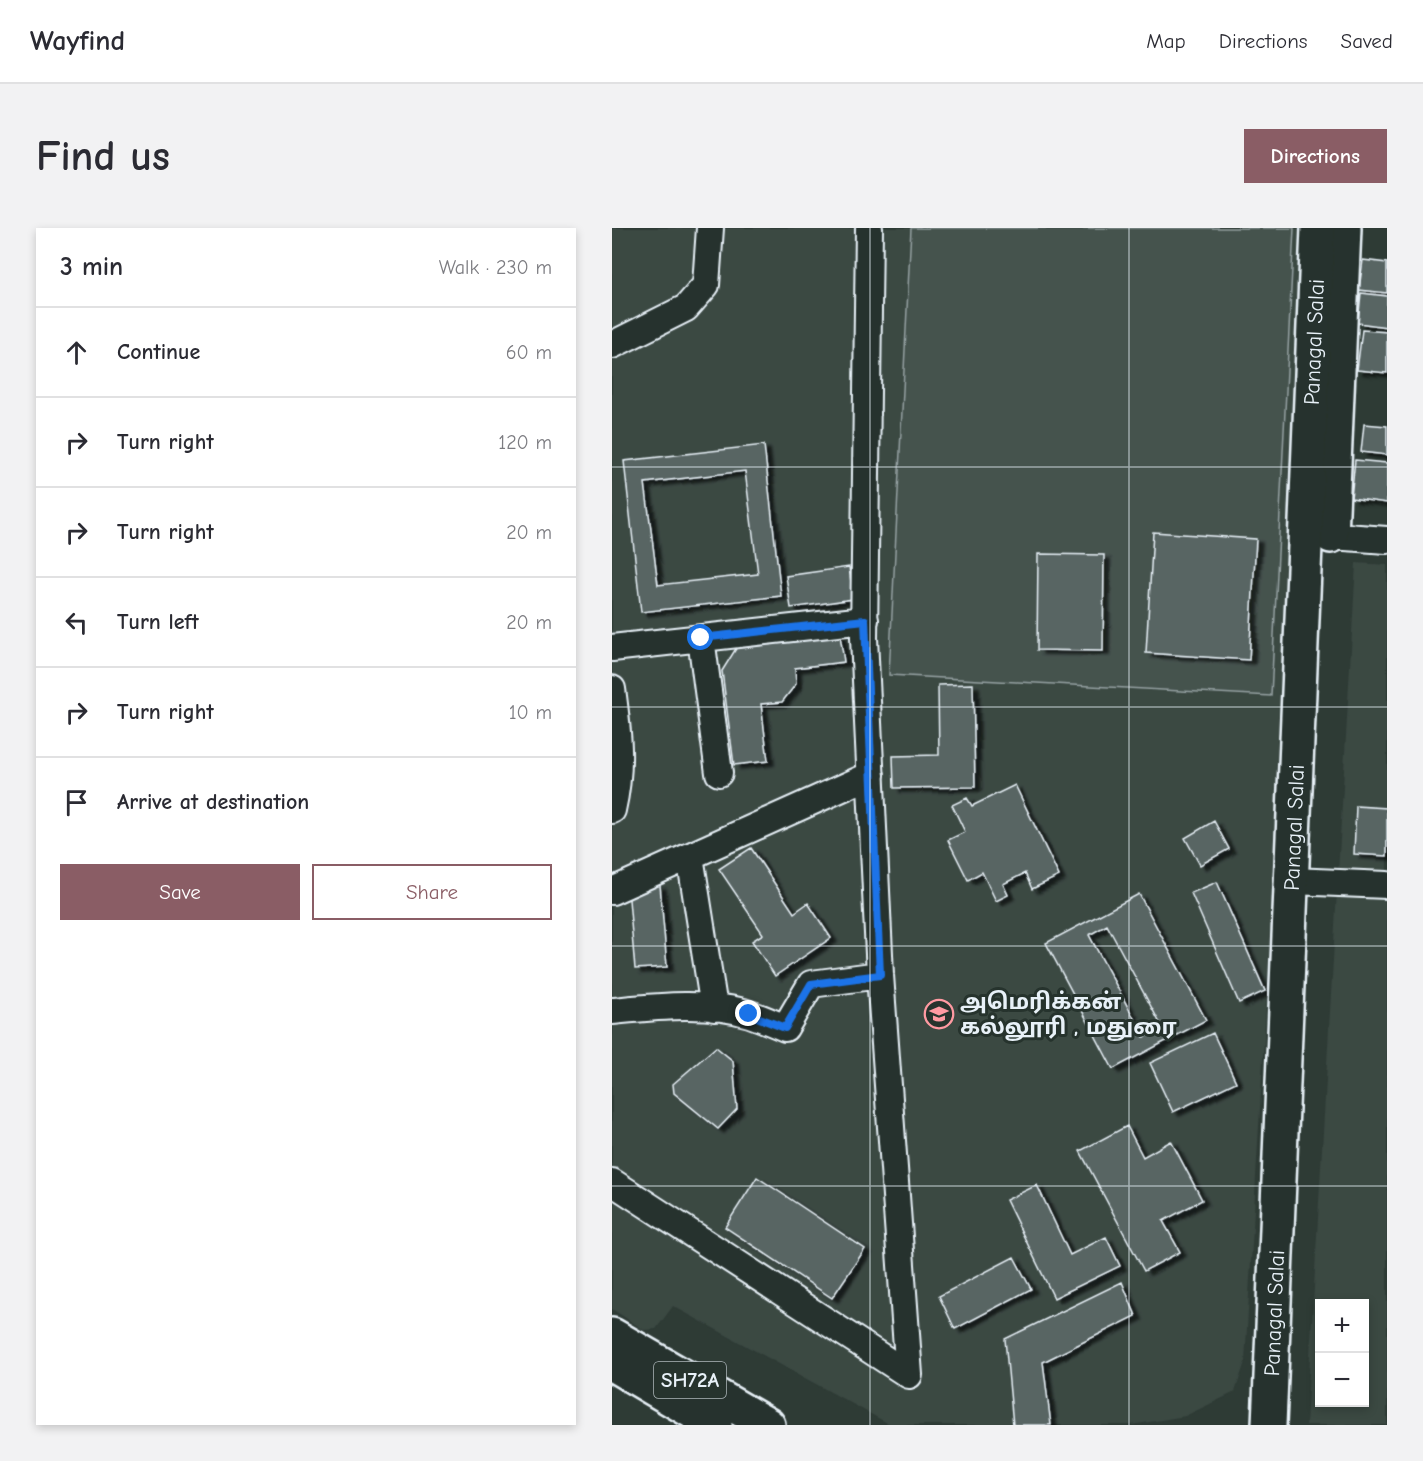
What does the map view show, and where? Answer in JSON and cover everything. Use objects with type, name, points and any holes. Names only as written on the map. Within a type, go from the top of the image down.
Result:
[{"type":"main road","name":"Panagal Salai","points":[[1269,1425],[1318,228]]},
{"type":"main road","name":"Panagal Salai","points":[[1331,536],[1344,228]]},
{"type":"main road","name":"SH72A","points":[[612,1335],[768,1425]]},
{"type":"main road","name":"SH72A","points":[[612,1364],[715,1425]]},
{"type":"street","points":[[612,345],[686,308],[706,285],[710,228]]},
{"type":"street","points":[[612,1182],[909,1375],[880,975],[865,620],[869,228]]},
{"type":"street","points":[[1331,536],[1387,540]]},
{"type":"street","points":[[612,648],[865,620]]},
{"type":"street","points":[[701,638],[719,773]]},
{"type":"street","points":[[612,689],[618,744],[618,783],[612,810]]},
{"type":"street","points":[[612,891],[871,775]]},
{"type":"street","points":[[690,856],[714,1008]]},
{"type":"street","points":[[1292,881],[1387,885]]},
{"type":"street","points":[[612,1011],[647,1008],[714,1008],[749,1014],[785,1028],[811,984],[880,975]]},
{"type":"street","points":[[612,1352],[734,1425]]},
{"type":"shaded area","name":"அமெரிக்கன் கல்லூரி , மதுரை","points":[[612,228],[1299,228],[1283,722],[1245,1362],[1235,1392],[1185,1416],[1131,1425],[891,1425],[673,1306],[656,1329],[644,1330],[612,1309]]},
{"type":"shaded area","points":[[911,228],[1294,228],[1271,696],[889,675]]},
{"type":"shaded area","points":[[1356,563],[1387,565],[1387,1425],[1306,1425]]},
{"type":"building","points":[[1363,260],[1387,263],[1387,293],[1359,290]]},
{"type":"building","points":[[1361,293],[1387,296],[1387,327],[1358,323]]},
{"type":"building","points":[[1362,330],[1387,332],[1387,373],[1357,370]]},
{"type":"building","points":[[1364,424],[1387,426],[1387,455],[1361,452]]},
{"type":"building","points":[[764,445],[781,596],[641,612],[624,461]],"holes":[[[745,471],[758,574],[658,585],[645,483]]]},
{"type":"building","points":[[1355,460],[1387,463],[1387,503],[1351,498]]},
{"type":"building","points":[[1153,532],[1256,539],[1249,660],[1146,653]]},
{"type":"building","points":[[1038,554],[1104,555],[1103,651],[1037,650]]},
{"type":"building","points":[[849,567],[853,599],[791,608],[786,576]]},
{"type":"building","points":[[839,628],[844,662],[795,668],[796,684],[782,702],[761,704],[768,761],[734,765],[722,671],[742,639]]},
{"type":"building","points":[[973,684],[975,787],[894,788],[893,756],[939,755],[938,685]]},
{"type":"building","points":[[1015,785],[1059,876],[1032,889],[1025,873],[1003,884],[1008,895],[996,901],[982,872],[968,880],[948,840],[965,832],[952,805],[967,798],[972,806]]},
{"type":"building","points":[[1356,806],[1387,808],[1387,856],[1354,854]]},
{"type":"building","points":[[1214,821],[1229,849],[1200,865],[1185,838]]},
{"type":"building","points":[[751,848],[794,913],[808,903],[831,938],[775,976],[752,941],[763,934],[719,869]]},
{"type":"building","points":[[1217,882],[1265,991],[1239,1003],[1191,893]]},
{"type":"building","points":[[660,885],[667,967],[635,969],[628,888]]},
{"type":"building","points":[[1139,894],[1206,1020],[1113,1069],[1046,943]],"holes":[[[1107,925],[1162,1027],[1144,1037],[1089,935]]]},
{"type":"building","points":[[1213,1033],[1236,1082],[1173,1112],[1150,1063]]},
{"type":"building","points":[[716,1047],[733,1061],[737,1109],[718,1129],[674,1093],[673,1084]]},
{"type":"building","points":[[1127,1126],[1143,1157],[1171,1141],[1202,1200],[1163,1221],[1180,1252],[1144,1271],[1080,1151]]},
{"type":"building","points":[[757,1177],[865,1249],[832,1298],[725,1227]]},
{"type":"building","points":[[1037,1185],[1070,1255],[1106,1237],[1120,1266],[1054,1298],[1006,1200]]},
{"type":"building","points":[[1014,1257],[1031,1289],[955,1329],[939,1296]]},
{"type":"building","points":[[1122,1282],[1136,1316],[1043,1362],[1051,1425],[1013,1425],[1005,1339]]},
{"type":"place","name":"அமெரிக்கன் கல்லூரி , மதுரை","points":[[939,1014]]},
{"type":"route","points":[[701,638],[865,620],[880,975],[811,984],[785,1028],[749,1014]]}]
